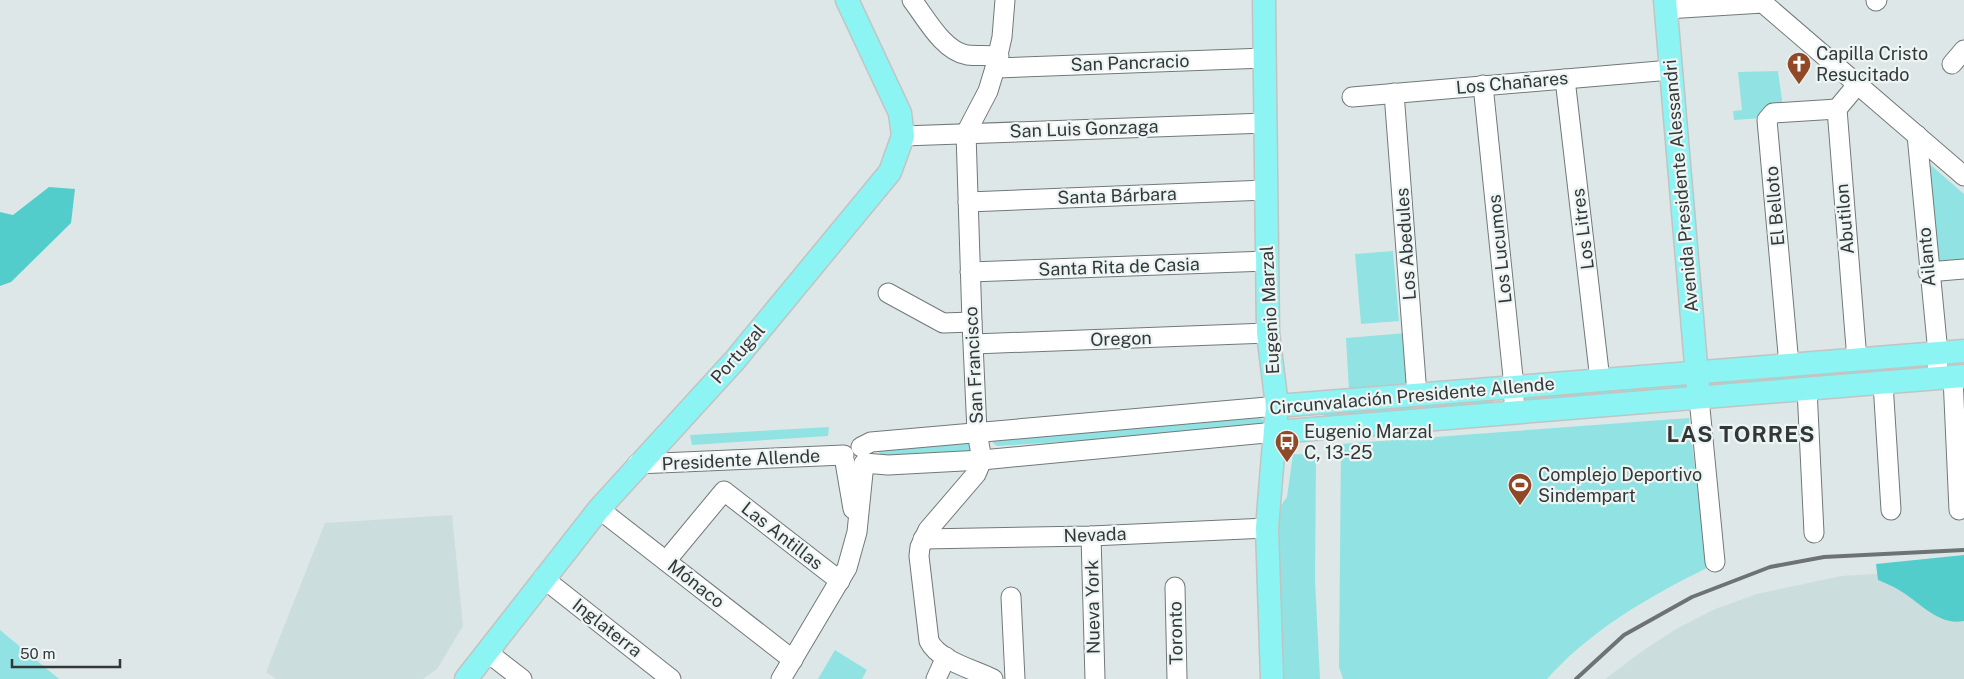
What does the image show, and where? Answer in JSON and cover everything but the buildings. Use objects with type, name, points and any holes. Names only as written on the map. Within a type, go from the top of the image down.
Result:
[{"type":"main road","name":"Portugal","points":[[466,679],[543,578],[599,509],[637,464],[735,360],[890,172],[903,136],[900,113],[846,0]]},
{"type":"main road","name":"Eugenio Marzal","points":[[1264,0],[1268,334],[1277,406],[1267,528],[1272,679]]},
{"type":"main road","name":"Avenida Presidente Alessandri","points":[[1666,4],[1699,398]]},
{"type":"main road","name":"Circunvalación Presidente Allende","points":[[1277,406],[1964,351]]},
{"type":"main road","name":"Circunvalación Presidente Allende","points":[[1276,432],[1951,377]]},
{"type":"street","name":"San Pancracio","points":[[912,0],[948,45],[956,51],[997,62],[1265,58]]},
{"type":"street","name":"San Francisco","points":[[982,460],[977,432],[966,133],[988,90],[997,62],[1005,0]]},
{"type":"street","points":[[1666,4],[1762,1],[1964,176]]},
{"type":"street","points":[[1952,64],[1964,50]]},
{"type":"street","name":"Los Chañares","points":[[1352,97],[1671,70]]},
{"type":"street","name":"Los Litres","points":[[1566,78],[1600,380]]},
{"type":"street","name":"Los Lucumos","points":[[1483,85],[1514,387],[1514,413]]},
{"type":"street","points":[[1837,109],[1857,85]]},
{"type":"street","name":"Los Abedules","points":[[1394,93],[1417,395]]},
{"type":"street","name":"Abutilon","points":[[1837,109],[1856,360]]},
{"type":"street","name":"El Belloto","points":[[1789,365],[1767,120],[1773,113],[1837,109]]},
{"type":"street","name":"San Luis Gonzaga","points":[[903,136],[1266,123]]},
{"type":"street","name":"Ailanto","points":[[1917,135],[1928,272],[1938,353],[1951,377],[1959,510]]},
{"type":"street","name":"Santa Bárbara","points":[[968,202],[1266,190]]},
{"type":"street","name":"Santa Rita de Casia","points":[[970,272],[1267,261]]},
{"type":"street","points":[[1928,272],[1964,269]]},
{"type":"street","points":[[888,293],[942,323],[972,322]]},
{"type":"street","name":"Oregon","points":[[974,344],[1268,334]]},
{"type":"street","points":[[1883,383],[1890,510]]},
{"type":"street","points":[[1807,389],[1814,533]]},
{"type":"street","points":[[1699,398],[1715,562]]},
{"type":"street","name":"Circunvalación Presidente Allende","points":[[854,457],[871,442],[1277,406]]},
{"type":"street","name":"Circunvalación Presidente Allende","points":[[854,457],[888,465],[982,460],[1276,432]]},
{"type":"street","points":[[781,679],[840,581],[853,553],[857,532],[854,457]]},
{"type":"street","name":"Presidente Allende","points":[[637,464],[854,457]]},
{"type":"street","points":[[982,460],[976,474],[933,523],[923,539],[919,556],[929,641],[936,651],[946,657],[993,679]]},
{"type":"street","name":"Las Antillas","points":[[666,562],[724,491],[840,581]]},
{"type":"street","name":"Mónaco","points":[[599,509],[793,660]]},
{"type":"street","name":"Nevada","points":[[923,539],[1091,536],[1267,528]]},
{"type":"street","name":"Nueva York","points":[[1091,536],[1095,679]]},
{"type":"street","name":"Inglaterra","points":[[543,578],[671,679]]},
{"type":"street","name":"Toronto","points":[[1175,587],[1177,679]]},
{"type":"street","points":[[1011,597],[1015,679]]},
{"type":"street","points":[[487,652],[522,679]]},
{"type":"street","points":[[936,679],[946,657]]},
{"type":"shaded area","points":[[1778,71],[1783,107],[1762,118],[1734,120],[1733,111],[1742,110],[1738,72]]},
{"type":"shaded area","points":[[1926,161],[1964,194],[1964,265],[1933,262]]},
{"type":"shaded area","points":[[49,187],[75,189],[71,223],[11,282],[0,286],[0,212],[13,215]]},
{"type":"shaded area","points":[[1393,251],[1399,321],[1361,324],[1355,254]]},
{"type":"shaded area","points":[[1406,333],[1411,387],[1349,391],[1346,338]]},
{"type":"shaded area","points":[[1928,366],[1931,369],[1710,393],[1708,383]]},
{"type":"shaded area","points":[[1691,384],[1694,390],[1524,403],[1523,399],[1524,397]]},
{"type":"shaded area","points":[[1495,398],[1492,404],[1324,419],[1324,409]]},
{"type":"shaded area","points":[[1260,418],[1266,422],[1261,430],[997,446],[993,443],[992,438],[998,435]]},
{"type":"shaded area","name":"Complejo Deportivo Sindempart","points":[[1689,418],[1707,568],[1621,616],[1582,645],[1547,679],[1343,679],[1339,667],[1341,444]]},
{"type":"shaded area","points":[[829,427],[828,436],[692,445],[690,435]]},
{"type":"shaded area","points":[[974,442],[975,451],[882,458],[878,450],[881,447]]},
{"type":"shaded area","points":[[1293,454],[1316,455],[1315,580],[1320,679],[1281,679],[1277,511],[1287,497]]},
{"type":"shaded area","points":[[452,515],[463,626],[437,669],[423,679],[276,679],[266,672],[325,523]]},
{"type":"shaded area","points":[[1964,555],[1964,621],[1955,622],[1938,617],[1907,595],[1878,580],[1876,564]]},
{"type":"shaded area","points":[[1964,568],[1964,679],[1605,679],[1676,629],[1715,609],[1757,594],[1841,576]]},
{"type":"shaded area","points":[[0,630],[59,679],[0,679]]},
{"type":"shaded area","points":[[835,650],[867,670],[862,679],[818,679]]},
{"type":"railway","points":[[1576,679],[1624,635],[1692,597],[1770,567],[1824,557],[1964,550]]},
{"type":"place","name":"Capilla Cristo Resucitado","points":[[1799,85]]},
{"type":"place","name":"Eugenio Marzal C, 13-25","points":[[1287,463]]},
{"type":"place","name":"Complejo Deportivo Sindempart","points":[[1520,506]]},
{"type":"district","name":"LAS TORRES","points":[[1741,434]]}]
